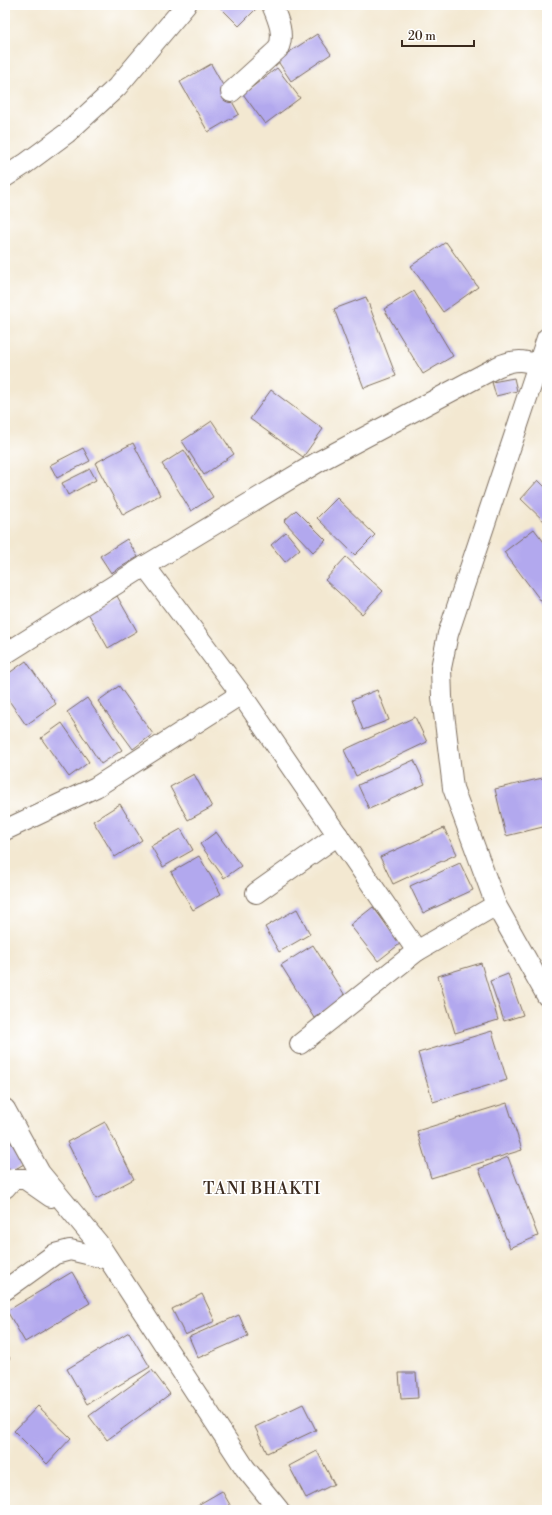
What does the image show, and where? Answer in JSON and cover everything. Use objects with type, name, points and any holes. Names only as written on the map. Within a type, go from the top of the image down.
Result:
[{"type":"street","points":[[5,177],[67,133],[117,87],[186,5]]},
{"type":"street","points":[[231,92],[268,60],[278,50],[282,42],[280,27],[272,5]]},
{"type":"street","points":[[547,338],[542,369],[448,634],[440,668],[453,788],[496,905],[547,996]]},
{"type":"street","points":[[5,654],[145,566],[318,462],[497,367],[507,362],[517,361],[542,369]]},
{"type":"street","points":[[145,566],[241,694],[417,951]]},
{"type":"street","points":[[5,830],[96,787],[241,694]]},
{"type":"street","points":[[256,893],[338,835]]},
{"type":"street","points":[[300,1044],[417,951],[496,905]]},
{"type":"street","points":[[5,1109],[40,1173],[98,1243],[244,1468],[279,1510]]},
{"type":"street","points":[[5,1188],[13,1179],[26,1179],[76,1217]]},
{"type":"street","points":[[5,1290],[54,1254],[70,1250],[108,1259]]},
{"type":"building","points":[[218,5],[260,5],[239,26]]},
{"type":"building","points":[[317,34],[331,54],[291,81],[277,60]]},
{"type":"building","points":[[211,64],[239,114],[208,132],[180,82]]},
{"type":"building","points":[[277,68],[300,98],[265,124],[243,94]]},
{"type":"building","points":[[446,242],[478,287],[443,312],[411,266]]},
{"type":"building","points":[[414,291],[453,356],[423,374],[384,309]]},
{"type":"building","points":[[366,297],[396,376],[364,388],[334,309]]},
{"type":"building","points":[[514,378],[517,391],[496,396],[492,382]]},
{"type":"building","points":[[271,390],[323,429],[303,457],[250,419]]},
{"type":"building","points":[[212,421],[234,454],[204,475],[182,441]]},
{"type":"building","points":[[133,443],[160,495],[123,515],[95,463]]},
{"type":"building","points":[[83,448],[90,461],[57,478],[50,465]]},
{"type":"building","points":[[184,450],[213,497],[191,511],[162,464]]},
{"type":"building","points":[[90,469],[96,480],[68,495],[62,483]]},
{"type":"building","points":[[538,480],[547,489],[547,524],[521,499]]},
{"type":"building","points":[[337,498],[375,535],[355,555],[317,518]]},
{"type":"building","points":[[296,510],[326,540],[313,552],[284,521]]},
{"type":"building","points":[[534,529],[547,546],[547,609],[504,552]]},
{"type":"building","points":[[286,532],[300,549],[285,562],[271,545]]},
{"type":"building","points":[[127,539],[138,557],[111,573],[100,556]]},
{"type":"building","points":[[346,557],[383,591],[362,614],[325,580]]},
{"type":"building","points":[[117,596],[137,631],[108,648],[88,613]]},
{"type":"building","points":[[26,661],[56,704],[26,725],[5,695],[5,676]]},
{"type":"building","points":[[119,686],[153,734],[133,749],[98,701]]},
{"type":"building","points":[[377,690],[389,720],[363,730],[352,700]]},
{"type":"building","points":[[87,698],[122,750],[101,764],[67,712]]},
{"type":"building","points":[[415,717],[427,742],[356,776],[344,750]]},
{"type":"building","points":[[62,723],[89,762],[69,777],[41,738]]},
{"type":"building","points":[[414,760],[425,784],[369,809],[358,785]]},
{"type":"building","points":[[194,774],[212,807],[188,820],[170,787]]},
{"type":"building","points":[[547,777],[547,826],[506,836],[495,789]]},
{"type":"building","points":[[120,804],[142,840],[115,857],[93,821]]},
{"type":"building","points":[[444,828],[457,854],[393,884],[380,857]]},
{"type":"building","points":[[181,829],[193,850],[163,867],[151,846]]},
{"type":"building","points":[[216,832],[241,866],[224,878],[200,844]]},
{"type":"building","points":[[199,856],[221,894],[193,910],[171,872]]},
{"type":"building","points":[[460,863],[473,890],[423,913],[410,886]]},
{"type":"building","points":[[373,907],[401,943],[378,961],[350,925]]},
{"type":"building","points":[[297,909],[310,934],[279,952],[265,927]]},
{"type":"building","points":[[313,945],[346,997],[314,1018],[281,965]]},
{"type":"building","points":[[481,963],[498,1020],[455,1033],[438,976]]},
{"type":"building","points":[[508,974],[523,1015],[504,1021],[490,981]]},
{"type":"building","points":[[492,1031],[507,1080],[433,1102],[418,1053]]},
{"type":"building","points":[[507,1103],[522,1150],[431,1178],[417,1131]]},
{"type":"building","points":[[105,1122],[134,1179],[96,1199],[67,1142]]},
{"type":"building","points":[[5,1132],[24,1164],[5,1175]]},
{"type":"building","points":[[508,1157],[538,1236],[510,1248],[479,1169]]},
{"type":"building","points":[[72,1272],[90,1303],[25,1342],[7,1311]]},
{"type":"building","points":[[202,1294],[215,1321],[185,1335],[172,1309]]},
{"type":"building","points":[[239,1315],[248,1336],[198,1358],[189,1337]]},
{"type":"building","points":[[129,1332],[150,1367],[87,1404],[67,1369]]},
{"type":"building","points":[[5,1353],[10,1358],[5,1362]]},
{"type":"building","points":[[152,1370],[170,1394],[107,1440],[89,1416]]},
{"type":"building","points":[[399,1373],[416,1373],[418,1398],[401,1399]]},
{"type":"building","points":[[303,1404],[316,1430],[267,1453],[255,1427]]},
{"type":"building","points":[[38,1406],[71,1438],[47,1464],[14,1431]]},
{"type":"building","points":[[317,1451],[334,1484],[306,1498],[289,1466]]},
{"type":"building","points":[[222,1491],[233,1510],[189,1510]]},
{"type":"district","name":"TANI BHAKTI","points":[[262,1189]]}]
